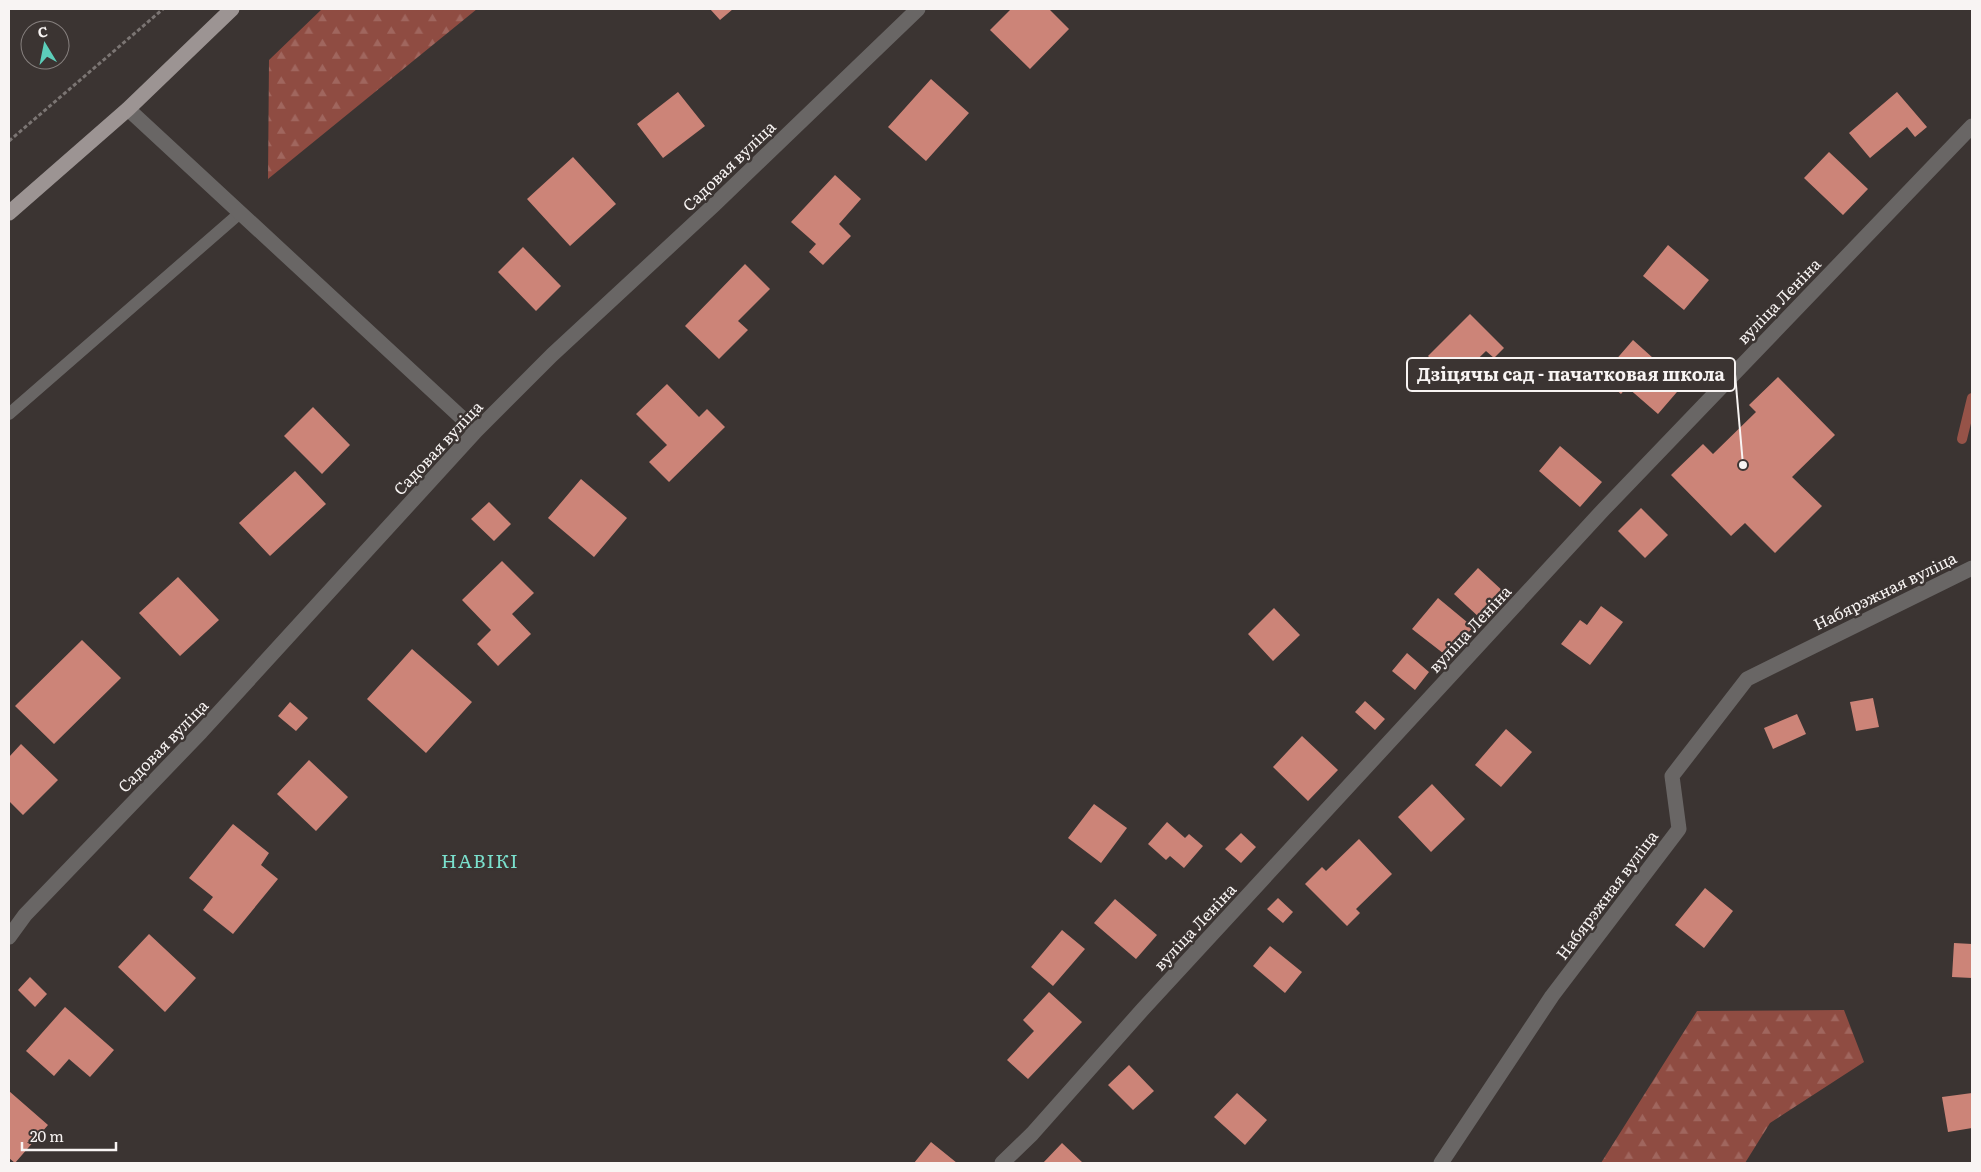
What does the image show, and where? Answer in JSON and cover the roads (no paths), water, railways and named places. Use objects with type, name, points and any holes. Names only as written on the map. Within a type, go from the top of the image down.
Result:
[{"type":"main road","points":[[9,213],[128,109],[232,9]]},
{"type":"street","name":"Садовая вуліца","points":[[9,937],[24,915],[200,732],[476,431],[552,355],[714,205],[918,9]]},
{"type":"street","points":[[128,109],[476,431]]},
{"type":"street","name":"вуліца Леніна","points":[[1002,1163],[1032,1134],[1150,1002],[1604,509],[1972,126]]},
{"type":"street","name":"Набярэжная вуліца","points":[[1441,1163],[1552,996],[1679,829],[1672,776],[1747,679],[1972,568]]},
{"type":"lane","points":[[9,414],[240,213]]},
{"type":"waterway","points":[[1962,439],[1972,398]]},
{"type":"place","name":"Дзіцячы сад - пачатковая школа","points":[[1743,465]]},
{"type":"district","name":"НАВІКІ","points":[[480,861]]}]
